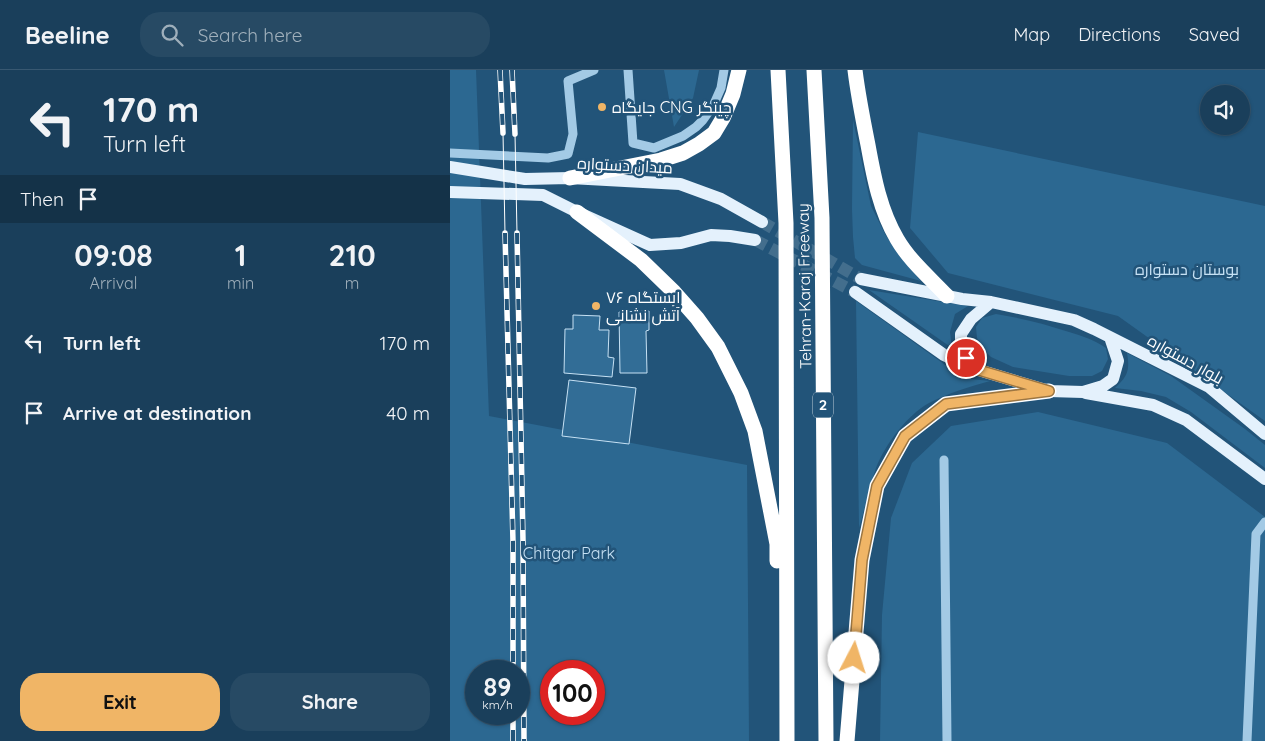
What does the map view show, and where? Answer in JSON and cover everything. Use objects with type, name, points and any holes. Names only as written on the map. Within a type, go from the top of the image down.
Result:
[{"type":"highway","points":[[570,178],[661,160],[683,153],[699,144],[714,133],[723,118],[733,94],[739,70]]},
{"type":"highway","name":"Tehran-Karaj Freeway","points":[[778,70],[786,223],[785,741]]},
{"type":"highway","name":"Tehran-Karaj Freeway","points":[[814,70],[822,218],[826,741]]},
{"type":"highway","points":[[855,70],[876,189],[885,215],[897,240],[920,268],[948,296]]},
{"type":"highway","points":[[577,212],[642,260],[692,311],[718,347],[741,394],[755,431],[776,544],[785,741]]},
{"type":"highway","points":[[847,741],[862,560],[877,486],[905,436],[946,404],[1049,391]]},
{"type":"main road","name":"میدان دستواره","points":[[450,167],[525,179],[570,178],[680,184],[720,199],[762,222]]},
{"type":"main road","points":[[450,192],[543,195],[650,245],[680,243],[711,235],[754,240]]},
{"type":"main road","points":[[861,279],[962,299],[991,302]]},
{"type":"main road","points":[[855,292],[944,355],[972,368],[1049,391],[1083,392],[1153,404],[1186,420],[1265,479]]},
{"type":"main road","points":[[972,368],[961,348],[960,334],[971,319],[991,302]]},
{"type":"main road","name":"بلوار دستواره","points":[[991,302],[1074,320],[1094,329],[1209,387],[1265,434]]},
{"type":"main road","points":[[1083,392],[1103,386],[1113,379],[1118,361],[1110,337]]},
{"type":"street","points":[[450,153],[548,158],[568,154],[573,134],[568,81],[594,70]]},
{"type":"street","points":[[628,70],[633,143],[654,148],[683,136],[703,120],[713,106],[721,88],[724,70]]},
{"type":"street","points":[[944,460],[947,741]]},
{"type":"street","points":[[1247,741],[1256,534],[1265,522]]},
{"type":"green space","name":"Chitgar Park","points":[[450,70],[476,70],[489,416],[747,465],[749,741],[450,741]]},
{"type":"green space","points":[[664,70],[699,70],[693,98],[674,127]]},
{"type":"green space","points":[[853,120],[871,206],[885,234],[899,255],[921,281],[862,265],[855,258],[852,209]]},
{"type":"green space","name":"بوستان دستواره","points":[[918,132],[1265,206],[1265,421],[1118,316],[948,273],[910,228]]},
{"type":"green space","points":[[869,290],[968,306],[955,314],[950,332],[952,348]]},
{"type":"green space","points":[[856,301],[948,367],[971,379],[990,381],[936,399],[912,415],[904,423],[885,450],[876,468],[859,528]]},
{"type":"green space","points":[[996,314],[1042,324],[1088,338],[1106,348],[1108,359],[1102,371],[1092,376],[1069,376],[1013,367],[991,357],[982,348],[977,338],[976,327],[982,318]]},
{"type":"green space","points":[[1127,353],[1171,376],[1265,445],[1265,468],[1191,412],[1166,397],[1141,391],[1115,388],[1123,380],[1127,372]]},
{"type":"green space","points":[[1038,412],[1167,443],[1265,517],[1265,741],[880,741],[882,615],[891,518],[912,463],[951,426]]},
{"type":"building","points":[[649,311],[649,330],[646,331],[647,373],[620,373],[619,312]]},
{"type":"building","points":[[573,315],[600,316],[599,330],[609,330],[608,357],[614,358],[612,377],[564,373],[565,329],[573,329]]},
{"type":"building","points":[[569,380],[636,388],[629,444],[562,436]]},
{"type":"tunnel","points":[[762,222],[861,279]]},
{"type":"tunnel","points":[[755,240],[855,292]]},
{"type":"tram line","points":[[503,133],[505,233]]},
{"type":"tram line","points":[[515,134],[517,233]]},
{"type":"railway","points":[[500,70],[503,133]]},
{"type":"railway","points":[[512,70],[515,134]]},
{"type":"railway","points":[[505,233],[513,542],[513,660]]},
{"type":"railway","points":[[517,233],[523,541],[524,741]]},
{"type":"railway","points":[[513,725],[513,741]]},
{"type":"place","name":"جایگاه CNG چیتگر","points":[[602,107]]},
{"type":"place","name":"ایستگاه ۷۶ آتش نشانی","points":[[596,306]]},
{"type":"route","points":[[854,658],[862,560],[877,486],[905,436],[946,404],[1049,391],[972,368],[966,358]]}]
